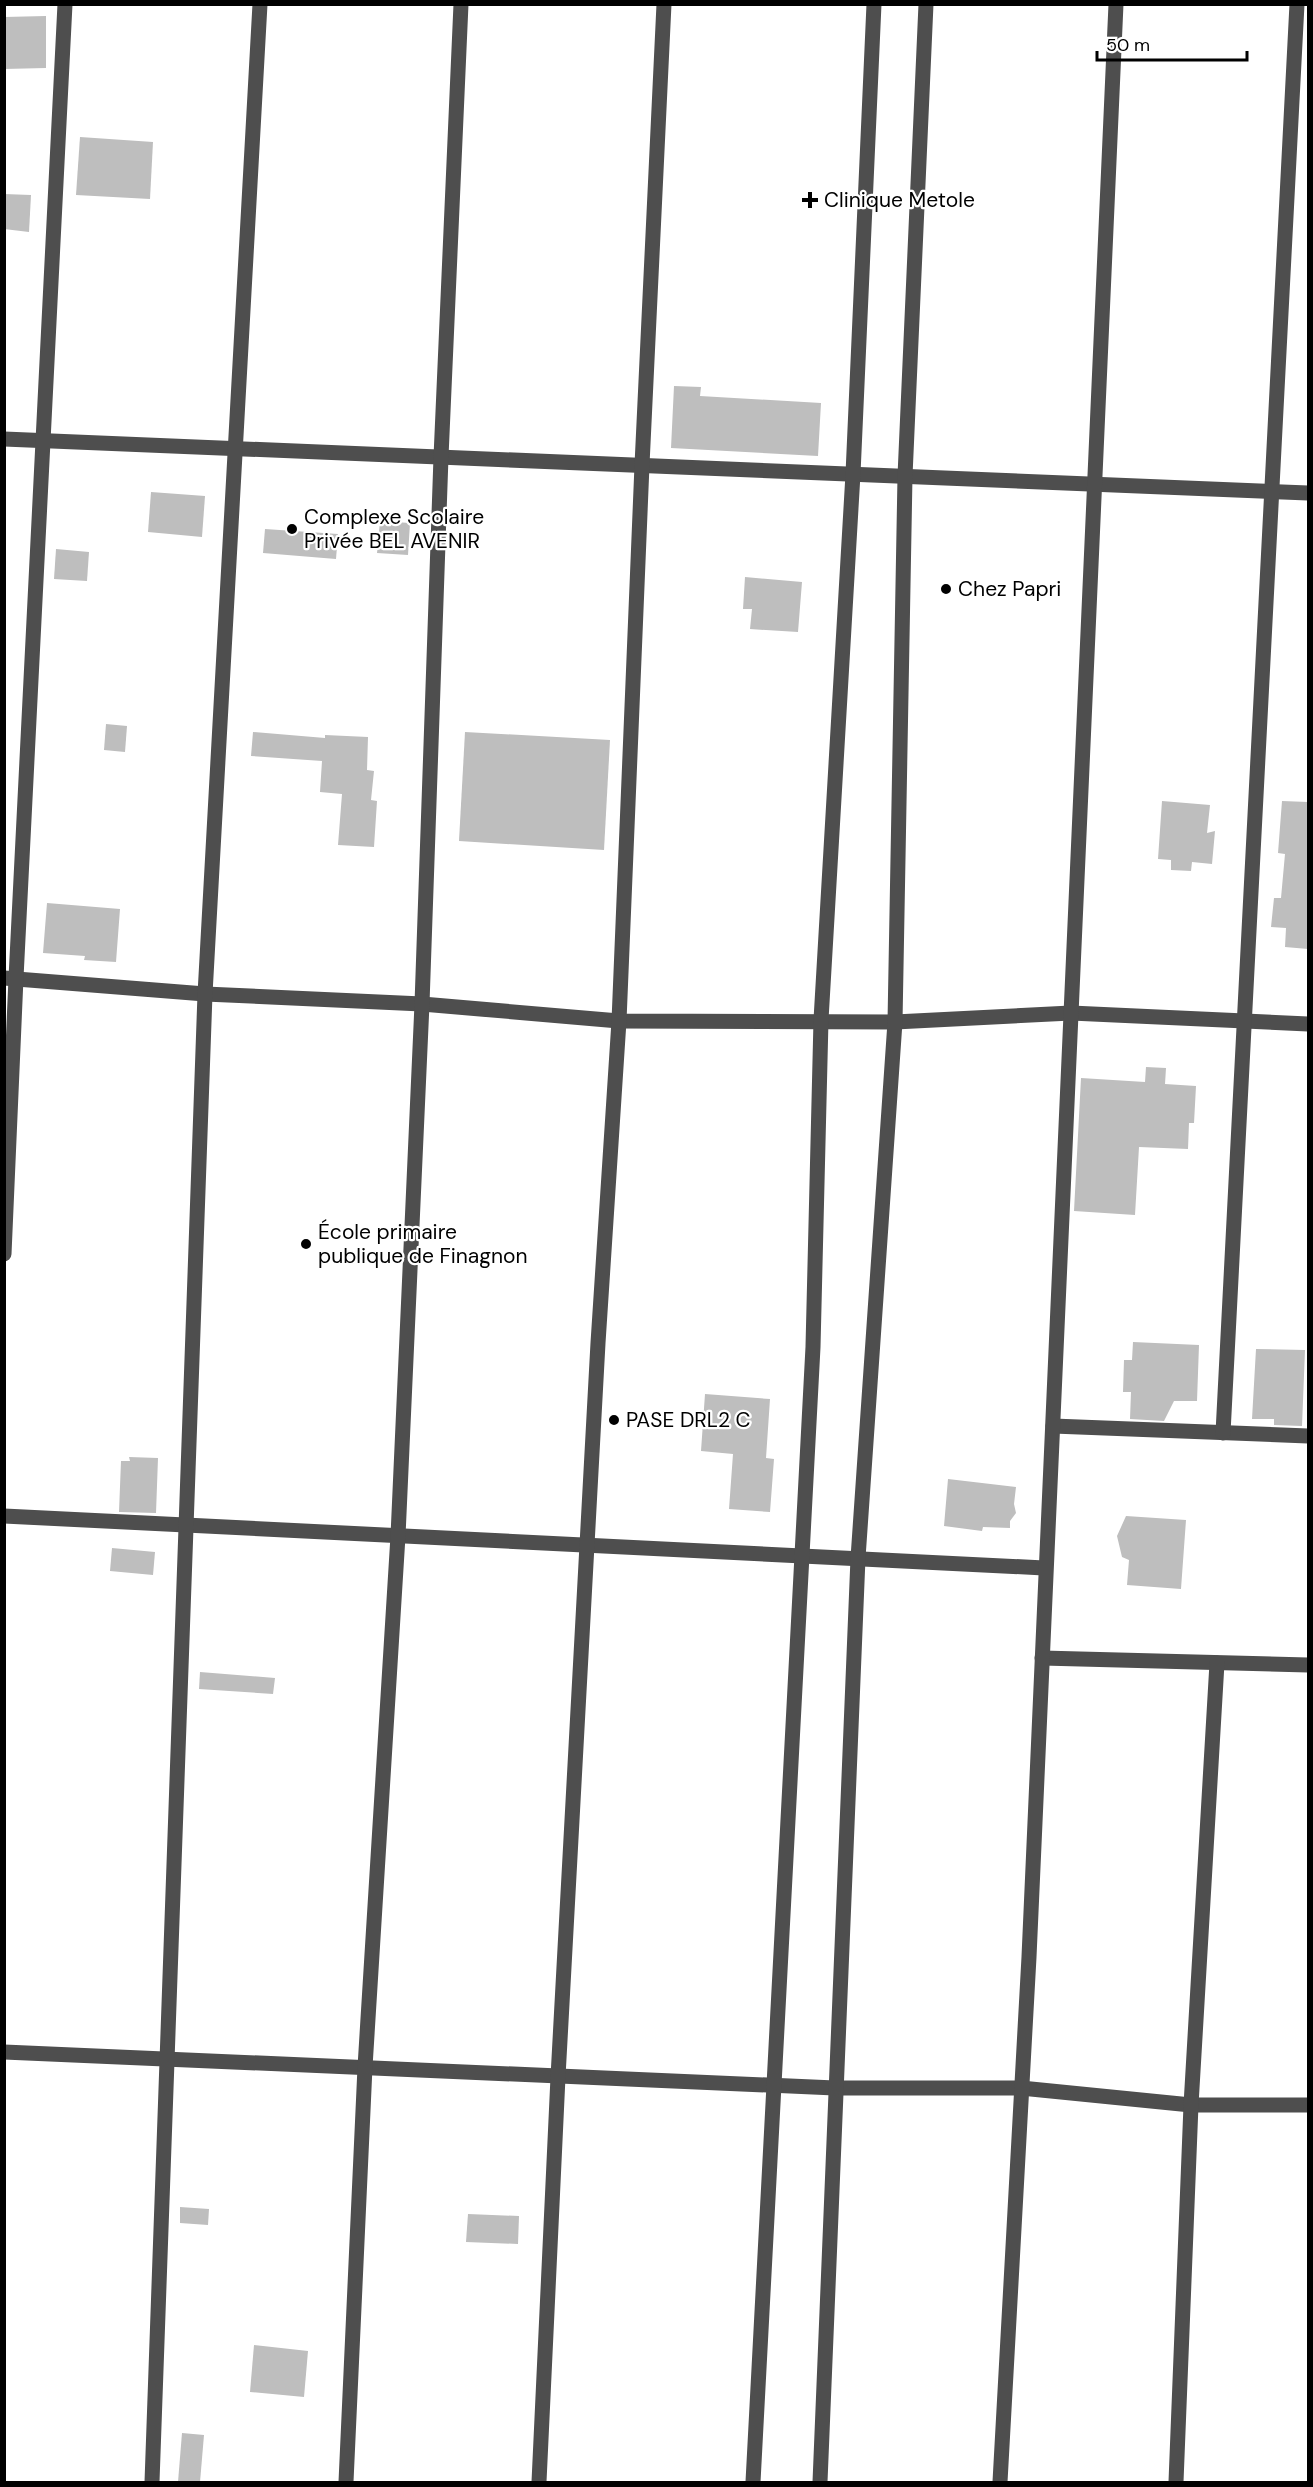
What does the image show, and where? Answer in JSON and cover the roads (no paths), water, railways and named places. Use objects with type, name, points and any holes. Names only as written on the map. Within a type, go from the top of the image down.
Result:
[{"type":"street","points":[[4,1254],[10,978],[43,441],[65,4]]},
{"type":"street","points":[[152,2482],[205,994],[260,4]]},
{"type":"street","points":[[346,2482],[365,2067],[398,1536],[422,1004],[441,457],[461,4]]},
{"type":"street","points":[[539,2482],[558,2077],[619,1021],[664,4]]},
{"type":"street","points":[[753,2482],[803,1556],[813,1347],[821,1020],[853,474],[874,4]]},
{"type":"street","points":[[820,2482],[858,1558],[895,1022],[905,476],[926,4]]},
{"type":"street","points":[[1000,2482],[1042,1658],[1044,1568],[1053,1426],[1116,4]]},
{"type":"street","points":[[1223,1433],[1297,4]]},
{"type":"street","points":[[4,439],[1308,493]]},
{"type":"street","points":[[10,978],[205,994],[422,1004],[619,1021],[895,1022],[1071,1013],[1308,1024]]},
{"type":"street","points":[[1053,1426],[1308,1436]]},
{"type":"street","points":[[4,1516],[1044,1568]]},
{"type":"street","points":[[1042,1658],[1308,1665]]},
{"type":"street","points":[[1176,2482],[1191,2105],[1217,1663]]},
{"type":"street","points":[[4,2052],[835,2088],[1021,2088],[1191,2105],[1308,2105]]},
{"type":"place","name":"Clinique Metole","points":[[810,200]]},
{"type":"place","name":"Complexe Scolaire Privée BEL AVENIR","points":[[292,529]]},
{"type":"place","name":"Chez Papri","points":[[946,589]]},
{"type":"place","name":"École primaire publique de Finagnon","points":[[306,1244]]},
{"type":"place","name":"PASE DRL2 C","points":[[614,1420]]}]
